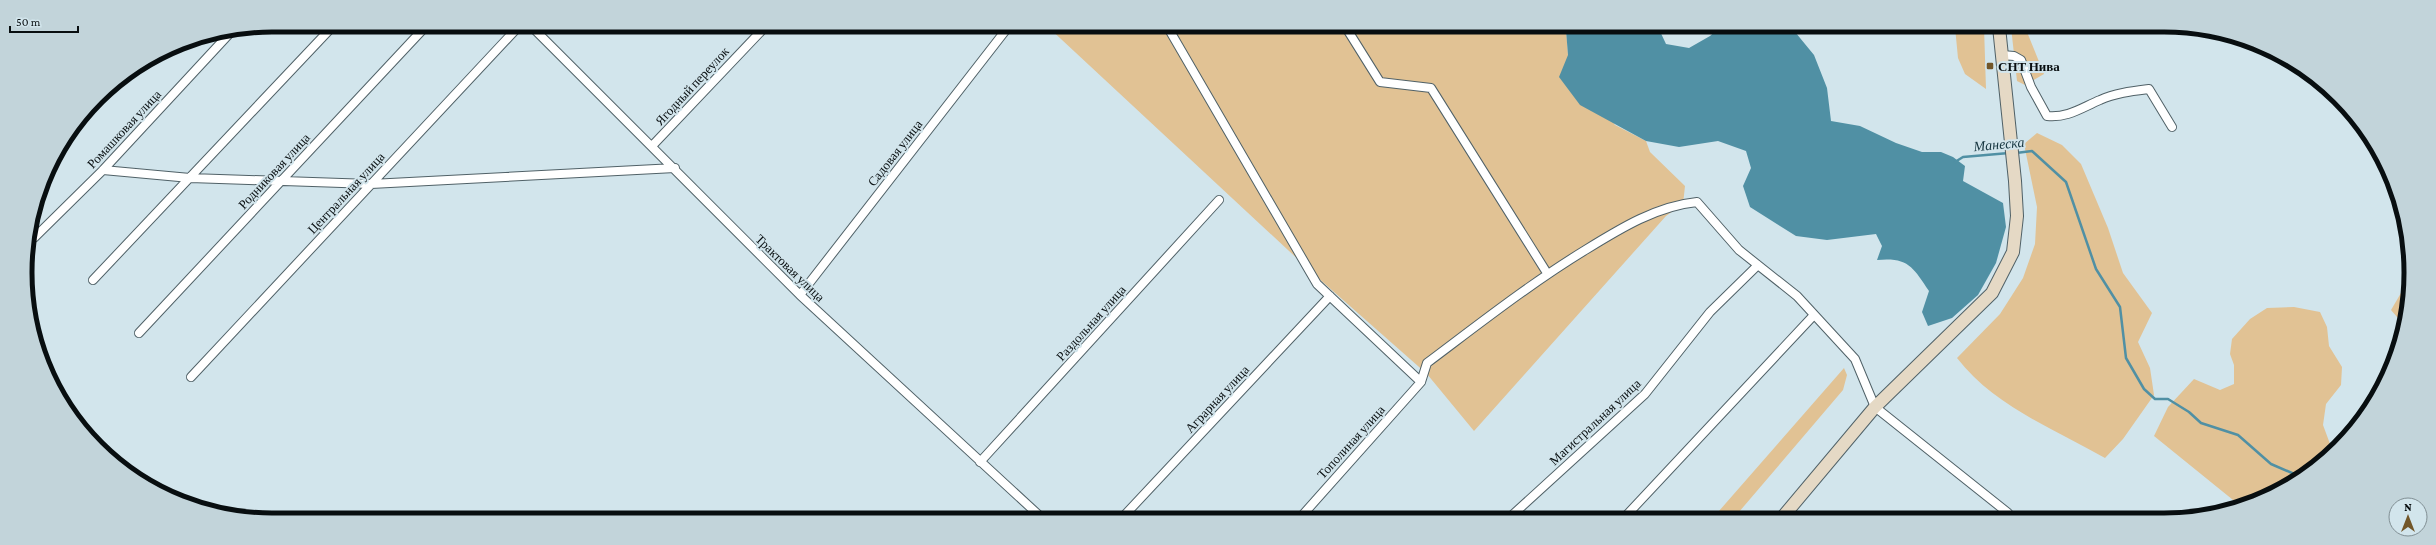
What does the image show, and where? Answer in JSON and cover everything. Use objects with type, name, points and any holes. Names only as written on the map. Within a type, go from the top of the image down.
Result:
[{"type":"main road","points":[[1786,513],[1875,407],[1992,293],[2013,252],[2017,216],[2015,181],[2000,32]]},
{"type":"street","points":[[93,280],[327,32]]},
{"type":"street","name":"Родниковая улица","points":[[139,333],[420,32]]},
{"type":"street","name":"Центральная улица","points":[[191,377],[513,32]]},
{"type":"street","name":"Трактовая улица","points":[[537,32],[676,168],[716,212],[800,295],[980,462],[1037,513]]},
{"type":"street","name":"Ягодный переулок","points":[[652,146],[760,32]]},
{"type":"street","name":"Садовая улица","points":[[800,295],[1003,32]]},
{"type":"street","points":[[1170,32],[1313,277],[1330,296],[1421,382],[1427,364],[1547,273],[1629,223],[1684,204],[1697,202],[1739,250],[1797,296],[1855,359],[1875,407],[2002,513]]},
{"type":"street","points":[[1349,32],[1380,82],[1431,88],[1547,273]]},
{"type":"street","name":"Ромашковая улица","points":[[35,237],[103,170],[227,37]]},
{"type":"street","points":[[2002,55],[2014,56],[2021,60],[2031,87],[2047,116],[2060,117],[2084,109],[2100,99],[2149,88],[2172,127]]},
{"type":"street","points":[[103,170],[190,178],[371,184],[676,168]]},
{"type":"street","name":"Раздольная улица","points":[[980,462],[1219,200]]},
{"type":"street","name":"Магистральная улица","points":[[1515,513],[1645,394],[1710,312],[1758,266]]},
{"type":"street","name":"Аграрная улица","points":[[1127,513],[1330,296]]},
{"type":"street","points":[[1629,513],[1814,315]]},
{"type":"street","name":"Тополиная улица","points":[[1304,513],[1421,382]]},
{"type":"shaded area","points":[[1053,32],[1566,32],[1568,55],[1615,125],[1646,141],[1650,152],[1685,186],[1683,204],[1666,216],[1474,431],[1427,374],[1317,277]]},
{"type":"shaded area","points":[[1955,32],[1984,32],[1986,89],[1965,74],[1958,58]]},
{"type":"shaded area","points":[[2012,32],[2027,32],[2044,74],[2025,85],[2017,81]]},
{"type":"shaded area","points":[[2037,133],[2062,145],[2081,164],[2108,228],[2123,273],[2152,313],[2138,342],[2150,368],[2154,395],[2123,439],[2105,458],[2007,403],[1972,375],[1957,358],[2000,314],[2023,278],[2035,244],[2037,207],[2024,144]]},
{"type":"shaded area","points":[[2401,293],[2403,293],[2402,304],[2399,319],[2391,310]]},
{"type":"shaded area","points":[[2294,307],[2320,312],[2327,327],[2329,346],[2342,367],[2341,385],[2326,404],[2323,425],[2331,446],[2310,463],[2284,481],[2256,495],[2235,502],[2154,436],[2168,407],[2194,379],[2220,390],[2234,384],[2234,365],[2230,354],[2232,339],[2250,319],[2267,308]]},
{"type":"shaded area","points":[[1844,368],[1847,375],[1843,390],[1738,513],[1717,513]]},
{"type":"water","points":[[1566,32],[1660,32],[1666,44],[1689,48],[1714,32],[1795,32],[1814,55],[1827,88],[1831,121],[1860,126],[1896,143],[1922,152],[1941,152],[1953,157],[1965,166],[1963,181],[2003,203],[2006,227],[1996,263],[1978,295],[1952,318],[1928,326],[1922,312],[1929,291],[1909,265],[1896,260],[1877,260],[1882,246],[1876,234],[1827,240],[1796,236],[1750,207],[1743,186],[1751,168],[1746,151],[1718,141],[1679,147],[1646,141],[1580,105],[1559,77],[1568,55]]},
{"type":"waterway","name":"Манеска","points":[[2016,153],[2032,151],[2066,182],[2096,269],[2120,307],[2126,358],[2144,389],[2155,399],[2168,399],[2189,412],[2201,423],[2238,435],[2271,464],[2294,474]]},
{"type":"waterway","name":"Манеска","points":[[1955,162],[1963,157],[2009,153]]},
{"type":"place","name":"СНТ Нива","points":[[1990,66]]}]
